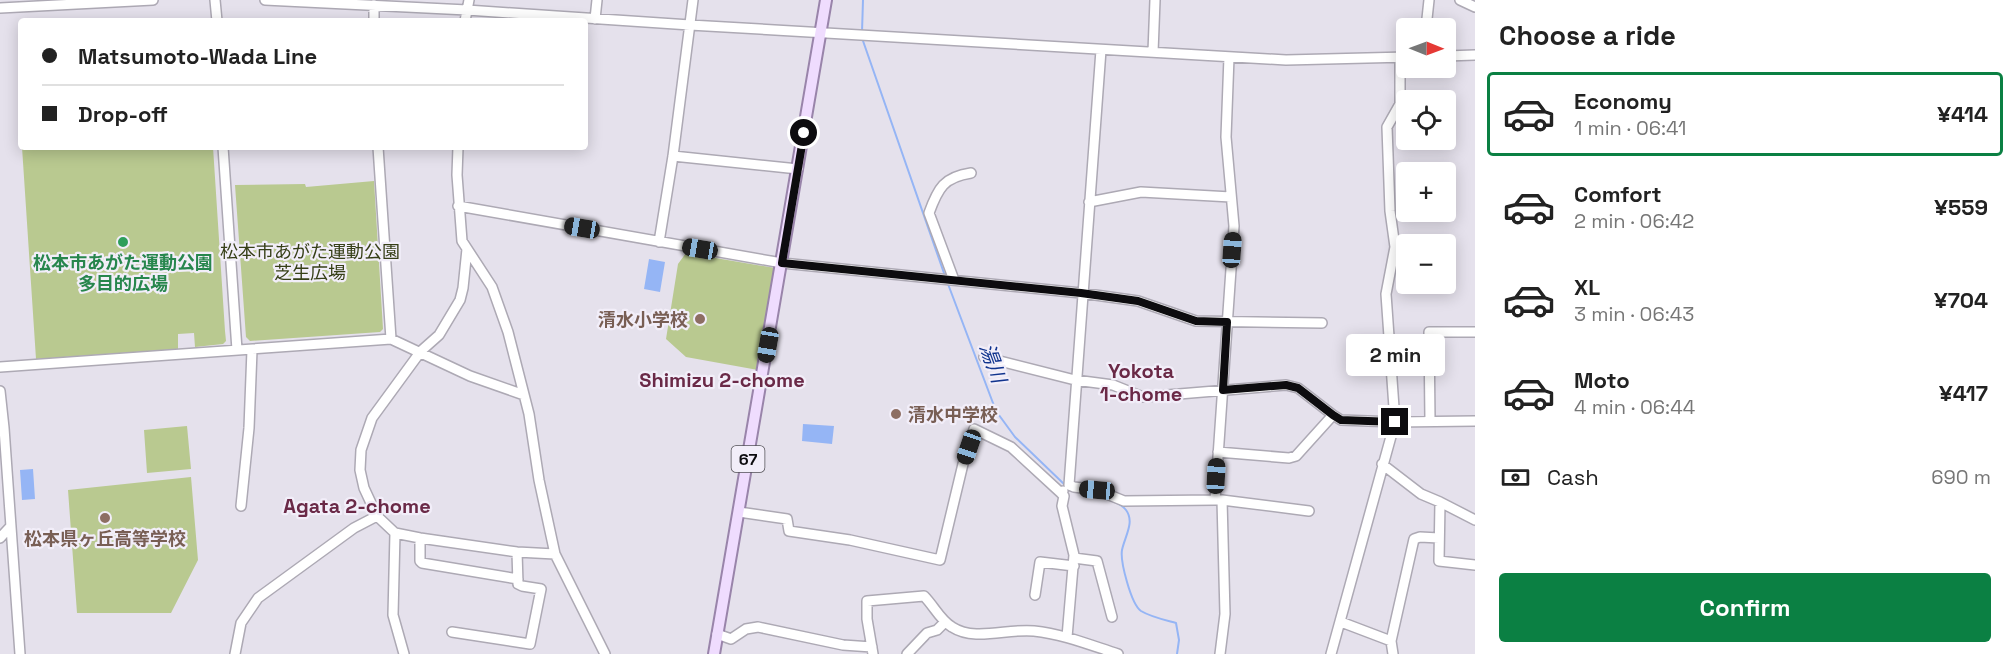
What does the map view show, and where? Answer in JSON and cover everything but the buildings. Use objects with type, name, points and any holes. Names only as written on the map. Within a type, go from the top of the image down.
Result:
[{"type":"main road","name":"67","points":[[714,654],[826,0]]},
{"type":"street","points":[[0,8],[153,0]]},
{"type":"street","points":[[215,0],[216,18]]},
{"type":"street","points":[[265,0],[360,2],[374,5],[468,5],[585,18]]},
{"type":"street","points":[[594,19],[597,0]]},
{"type":"street","points":[[659,242],[673,156],[693,0]]},
{"type":"street","points":[[1153,52],[1155,0]]},
{"type":"street","points":[[1427,18],[1429,0]]},
{"type":"street","points":[[1460,0],[1475,8]]},
{"type":"street","points":[[374,5],[374,18]]},
{"type":"street","points":[[588,18],[1286,60],[1396,57]]},
{"type":"street","points":[[1067,637],[1074,562],[1062,506],[1075,380],[1101,50]]},
{"type":"street","points":[[1456,56],[1475,55]]},
{"type":"street","points":[[1220,654],[1225,614],[1218,500],[1218,452],[1234,226],[1226,137],[1229,57]]},
{"type":"street","points":[[1331,654],[1395,422],[1386,294],[1395,247],[1390,211],[1387,127],[1400,104],[1402,78]]},
{"type":"street","points":[[223,150],[237,350]]},
{"type":"street","points":[[378,150],[391,339]]},
{"type":"street","points":[[458,150],[458,207],[462,241],[492,287],[508,332],[524,395],[555,555],[605,654]]},
{"type":"street","points":[[673,156],[798,169]]},
{"type":"street","points":[[949,280],[929,213],[942,185],[954,177],[971,173]]},
{"type":"street","points":[[1089,202],[1142,192],[1231,196]]},
{"type":"street","points":[[458,207],[782,263],[1081,293],[1138,301],[1196,321],[1322,323]]},
{"type":"street","points":[[466,249],[460,300],[439,335],[421,351],[372,418],[361,450],[360,470],[364,488],[377,516],[395,532],[420,538],[517,552],[555,555]]},
{"type":"street","points":[[1430,421],[1429,332],[1475,332]]},
{"type":"street","points":[[0,367],[391,339],[421,351],[470,376],[524,395]]},
{"type":"street","points":[[241,506],[249,428],[252,350]]},
{"type":"street","points":[[984,357],[1075,380],[1113,385],[1143,397],[1286,385],[1298,388],[1341,420],[1475,422]]},
{"type":"street","points":[[0,391],[20,654]]},
{"type":"street","points":[[1218,452],[1289,458],[1296,456],[1333,415]]},
{"type":"street","points":[[739,512],[787,519],[789,531],[850,540],[940,560],[963,464],[975,429],[1011,447],[1065,488],[1097,490],[1124,501],[1218,500],[1310,512]]},
{"type":"street","points":[[1382,464],[1421,494],[1475,520]]},
{"type":"street","points":[[1440,502],[1438,561],[1475,565]]},
{"type":"street","points":[[236,654],[241,623],[258,598],[354,528],[377,516]]},
{"type":"street","points":[[0,538],[11,526]]},
{"type":"street","points":[[395,532],[393,615],[404,654]]},
{"type":"street","points":[[420,538],[420,561],[422,563],[518,579]]},
{"type":"street","points":[[1393,654],[1391,641],[1414,539],[1438,538]]},
{"type":"street","points":[[452,632],[530,644],[541,589],[518,584],[517,552]]},
{"type":"street","points":[[1035,595],[1040,562],[1097,561],[1112,617]]},
{"type":"street","points":[[717,634],[731,639],[746,629],[758,627],[873,650],[867,619],[867,601],[924,596],[945,622],[964,632],[982,634],[1032,631],[1067,637],[1118,654]]},
{"type":"street","points":[[907,654],[927,633],[937,630],[945,622]]},
{"type":"street","points":[[1341,622],[1391,641]]},
{"type":"green space","name":"松本市あがた運動公園 多目的広場","points":[[22,150],[213,150],[226,341],[223,344],[195,347],[194,333],[178,334],[178,349],[36,359]]},
{"type":"green space","name":"松本市あがた運動公園 芝生広場","points":[[374,181],[383,329],[380,332],[250,341],[246,337],[235,185],[305,184],[306,187]]},
{"type":"green space","points":[[686,253],[775,268],[758,370],[686,357],[666,339],[678,264]]},
{"type":"green space","points":[[187,426],[191,469],[147,473],[144,430]]},
{"type":"green space","points":[[191,477],[198,560],[171,613],[77,613],[68,490]]},
{"type":"water","points":[[649,259],[665,262],[660,292],[644,289]]},
{"type":"water","points":[[803,424],[834,426],[832,444],[802,441]]},
{"type":"water","points":[[33,469],[35,499],[22,500],[20,470]]},
{"type":"waterway","name":"湯川","points":[[862,32],[863,0]]},
{"type":"waterway","name":"湯川","points":[[862,38],[945,276]]},
{"type":"waterway","name":"湯川","points":[[948,284],[996,411],[1015,437],[1065,485]]},
{"type":"waterway","name":"湯川","points":[[1092,494],[1119,504],[1129,515],[1122,555],[1130,592],[1141,611],[1176,623],[1179,640],[1177,654]]},
{"type":"place","name":"松本市あがた運動公園 多目的広場","points":[[123,242]]},
{"type":"place","name":"清水小学校","points":[[700,319]]},
{"type":"place","name":"清水中学校","points":[[896,414]]},
{"type":"place","name":"松本県ヶ丘高等学校","points":[[105,518]]},
{"type":"district","name":"Shimizu 2-chome","points":[[722,380]]},
{"type":"district","name":"Yokota 1-chome","points":[[1141,382]]},
{"type":"district","name":"Agata 2-chome","points":[[357,506]]},
{"type":"route","points":[[804,133],[782,263],[1081,293],[1138,301],[1196,321],[1227,322],[1223,390],[1286,385],[1298,388],[1341,420],[1395,422]]}]
